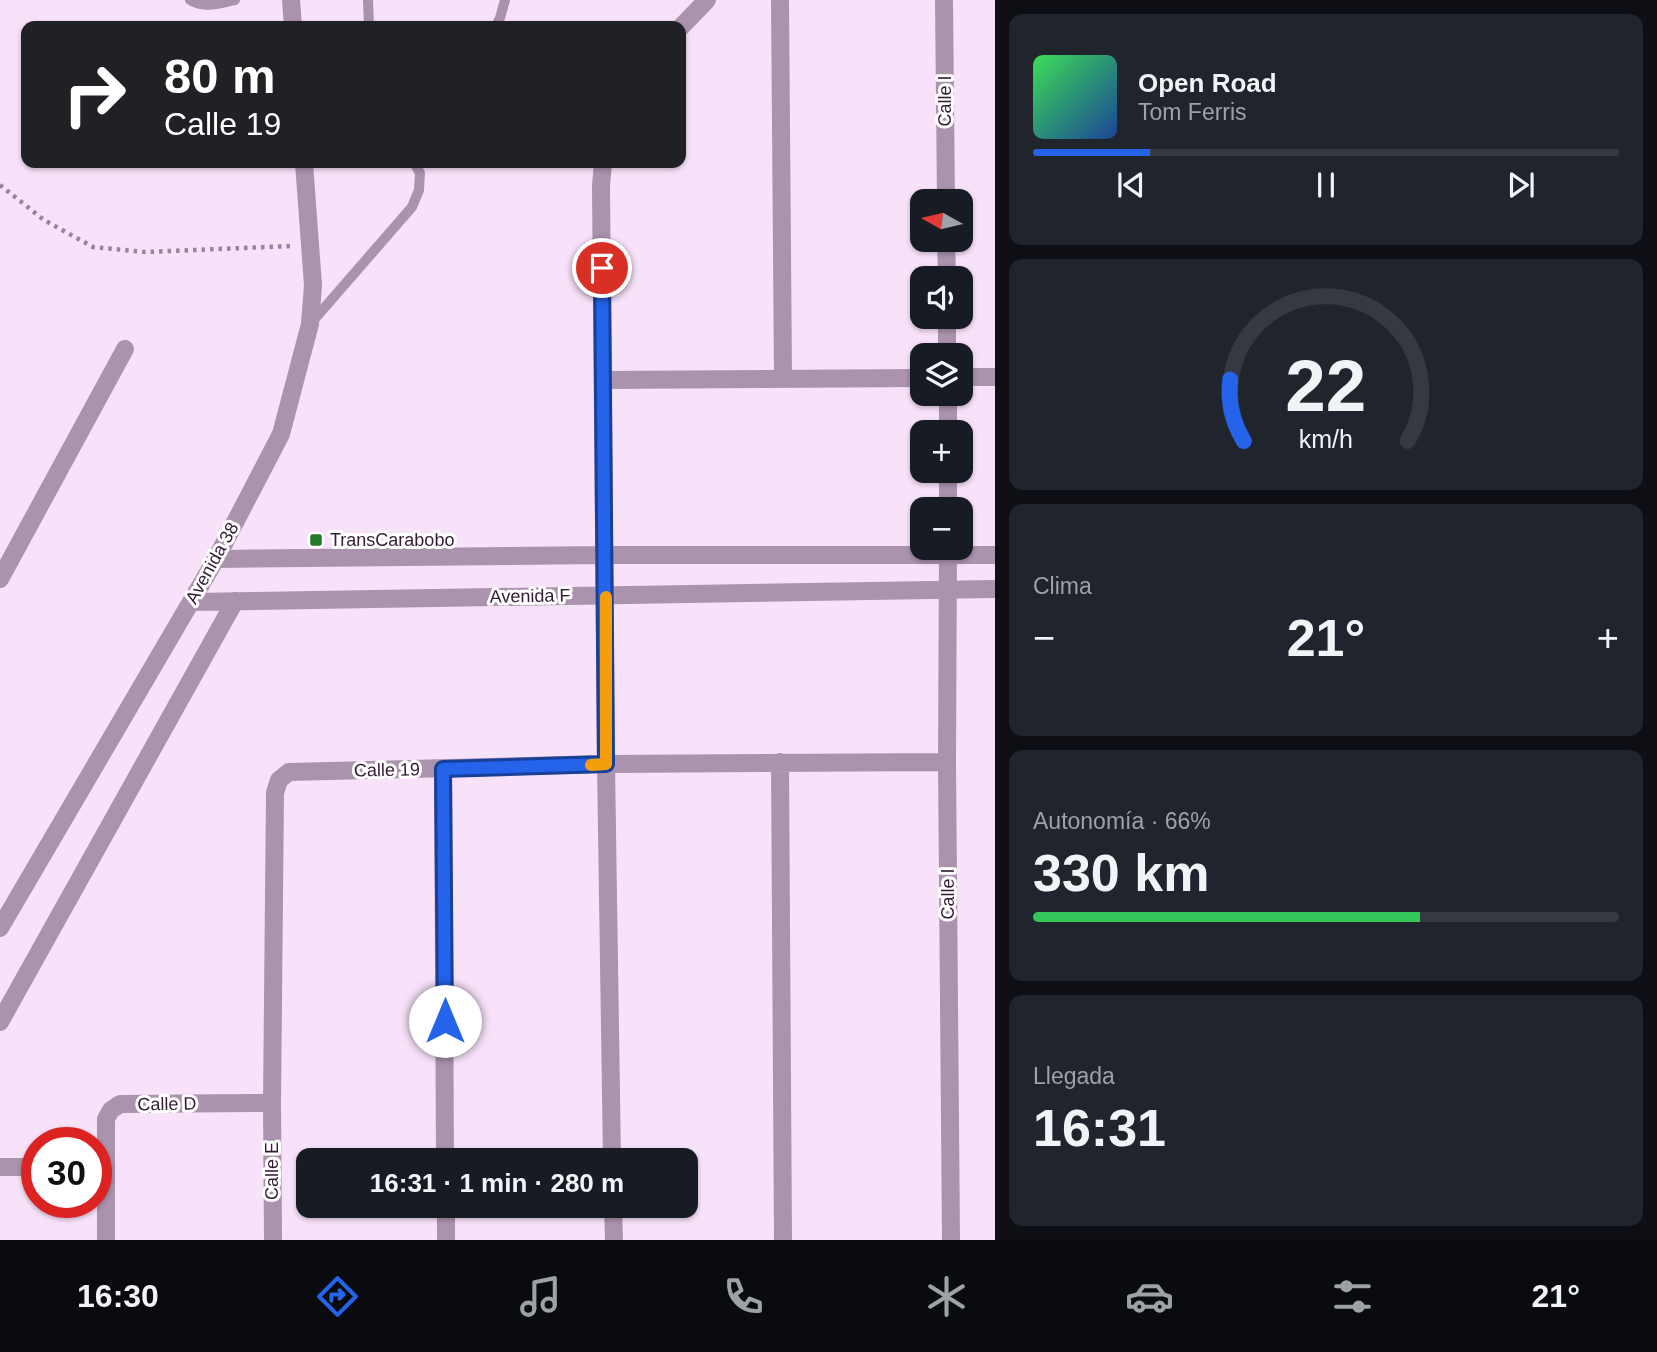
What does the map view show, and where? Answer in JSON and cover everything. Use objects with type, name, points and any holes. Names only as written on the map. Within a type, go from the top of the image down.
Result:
[{"type":"street","points":[[291,0],[293,21]]},
{"type":"street","points":[[686,22],[707,0]]},
{"type":"street","points":[[780,0],[783,379]]},
{"type":"street","name":"Calle I","points":[[944,0],[946,189]]},
{"type":"street","name":"Avenida 38","points":[[0,928],[216,559],[281,434],[310,324],[313,285],[304,168]]},
{"type":"street","points":[[603,168],[606,764],[612,1148]]},
{"type":"street","points":[[0,579],[125,349]]},
{"type":"street","points":[[973,377],[995,377]]},
{"type":"street","points":[[604,380],[910,378]]},
{"type":"street","points":[[216,559],[910,551]]},
{"type":"street","points":[[973,553],[995,555]]},
{"type":"street","name":"Calle I","points":[[948,560],[951,1240]]},
{"type":"street","name":"Avenida F","points":[[191,602],[995,589]]},
{"type":"street","points":[[0,1021],[235,601]]},
{"type":"street","points":[[780,762],[783,1240]]},
{"type":"street","name":"Calle 19","points":[[272,1103],[275,793],[279,780],[289,772],[606,764],[947,762]]},
{"type":"street","points":[[443,769],[445,1148]]},
{"type":"street","name":"Calle D","points":[[105,1127],[111,1110],[120,1104],[272,1103]]},
{"type":"street","name":"Calle E","points":[[272,1103],[273,1240]]},
{"type":"street","points":[[0,1167],[21,1167]]},
{"type":"street","name":"Calle D","points":[[104,1218],[106,1240]]},
{"type":"street","points":[[446,1218],[446,1240]]},
{"type":"street","points":[[613,1218],[614,1240]]},
{"type":"lane","points":[[190,0],[196,4],[209,5],[235,0]]},
{"type":"lane","points":[[368,0],[369,21]]},
{"type":"lane","points":[[498,21],[505,0]]},
{"type":"lane","points":[[310,324],[412,207],[419,190],[420,168]]},
{"type":"path","points":[[0,185],[44,220],[93,247],[145,252],[310,245]]},
{"type":"slow traffic","points":[[591,765],[606,764],[606,597]]},
{"type":"place","name":"TransCarabobo","points":[[316,540]]},
{"type":"route","points":[[445,1021],[443,769],[606,764],[602,268]]}]
